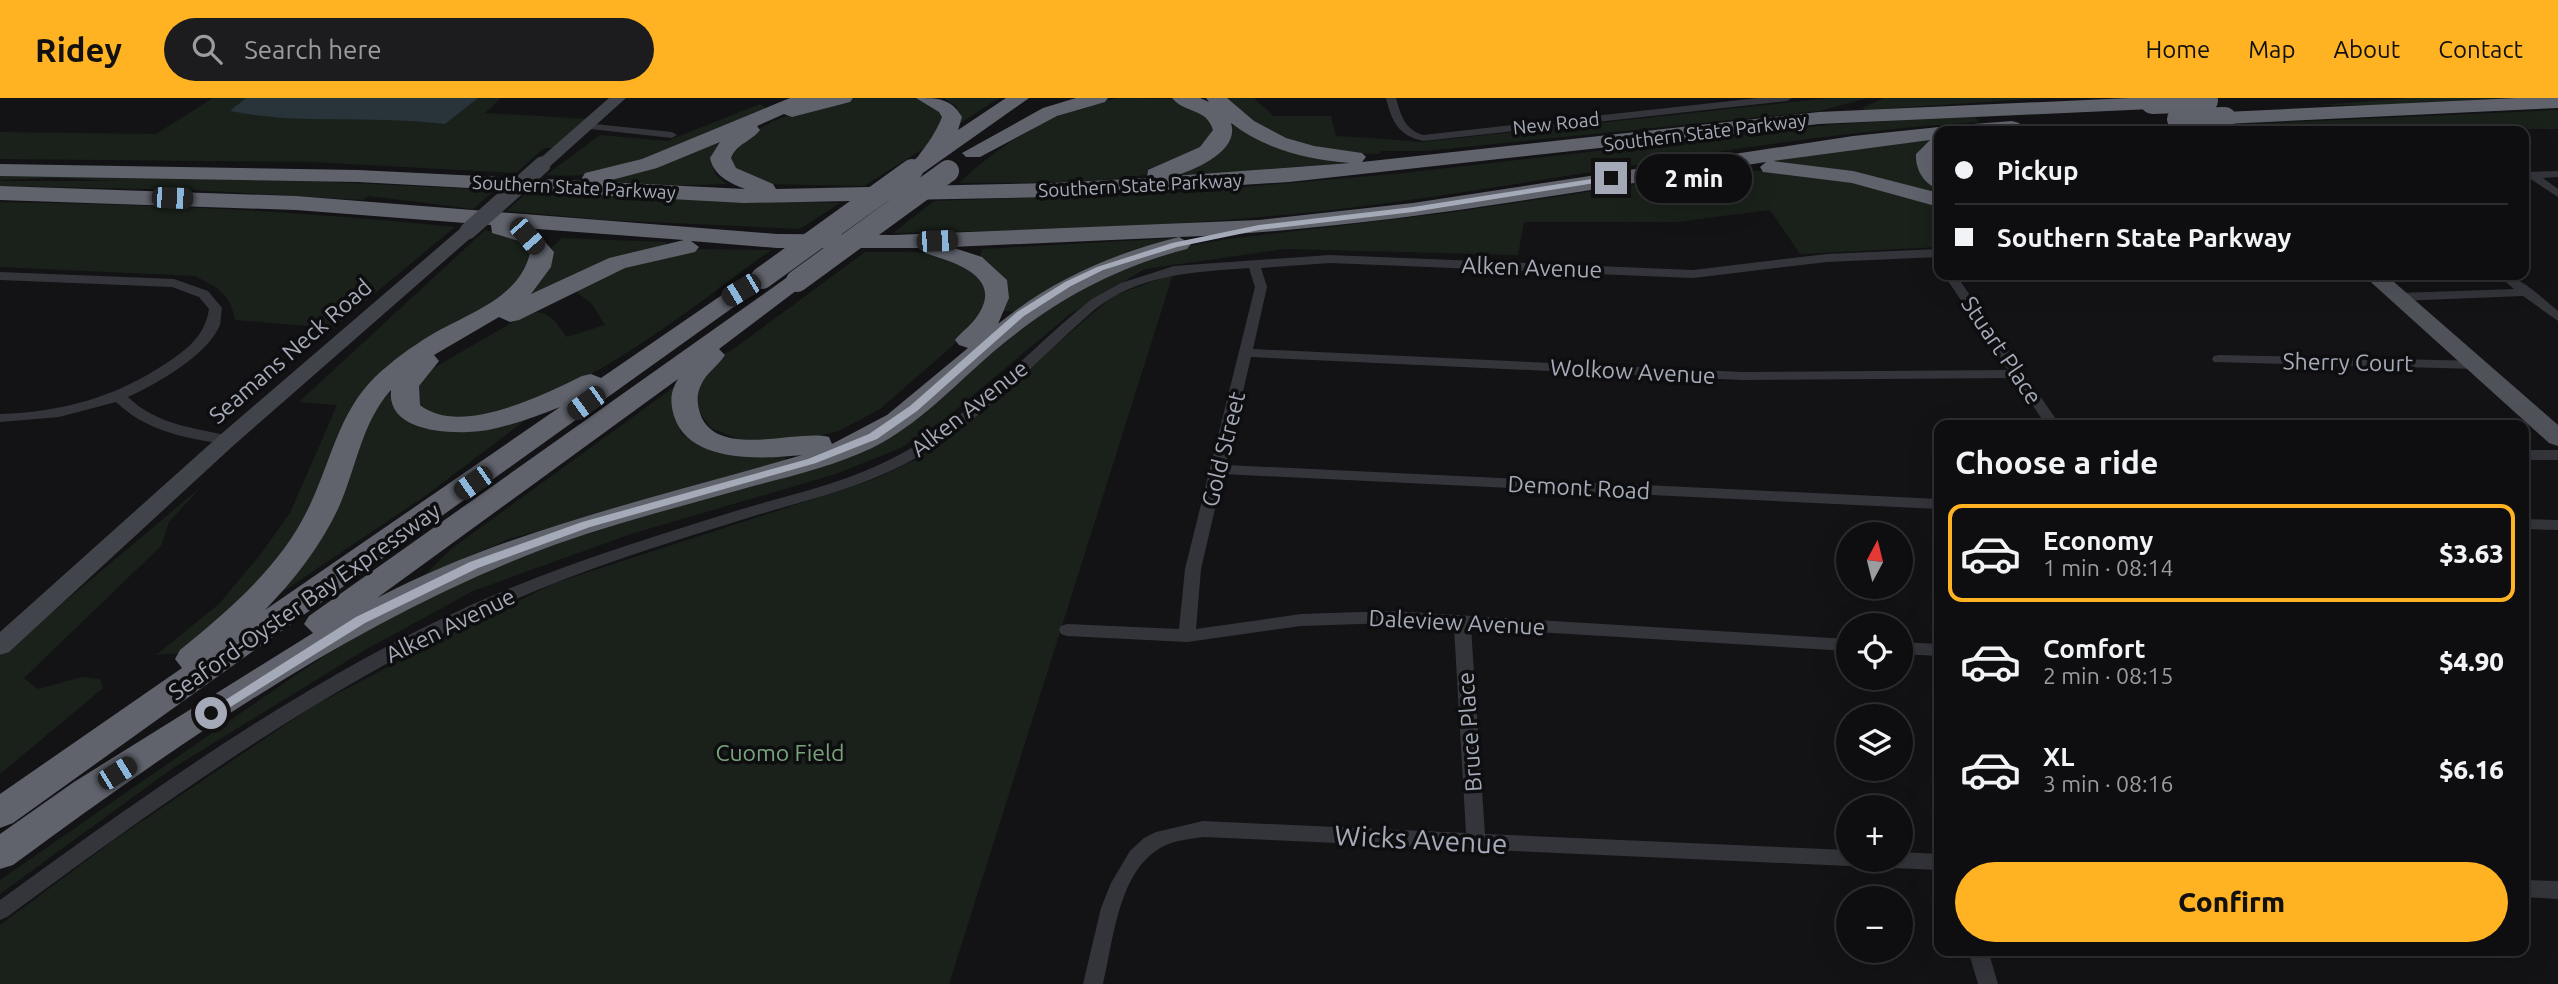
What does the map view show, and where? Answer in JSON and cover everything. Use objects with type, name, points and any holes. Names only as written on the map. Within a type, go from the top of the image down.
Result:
[{"type":"highway","points":[[448,180],[583,179],[622,173],[678,155],[742,123],[808,98]]},
{"type":"highway","points":[[786,196],[745,184],[725,172],[721,161],[726,149],[743,134],[768,120],[843,98]]},
{"type":"highway","points":[[912,170],[951,126],[952,117],[947,108],[926,98]]},
{"type":"highway","name":"Seaford-Oyster Bay Expressway","points":[[0,854],[55,794],[762,278],[912,170],[1019,98]]},
{"type":"highway","name":"Seaford-Oyster Bay Expressway","points":[[0,813],[55,794],[797,281],[1049,98]]},
{"type":"highway","points":[[972,153],[1050,112],[1098,98]]},
{"type":"highway","points":[[1052,190],[1157,174],[1187,165],[1207,155],[1220,140],[1222,131],[1219,120],[1204,107],[1182,98]]},
{"type":"highway","points":[[1216,98],[1250,130],[1290,147],[1330,155],[1440,161]]},
{"type":"highway","points":[[1819,118],[1876,98]]},
{"type":"highway","points":[[2093,98],[2152,103]]},
{"type":"highway","name":"Southern State Parkway","points":[[0,170],[448,180],[786,196],[1052,190],[1231,181],[1440,161],[1819,118],[2278,98]]},
{"type":"highway","points":[[2049,126],[2174,119],[2218,125],[2558,102]]},
{"type":"highway","name":"Southern State Parkway","points":[[0,193],[296,203],[460,223],[777,241],[894,242],[1259,228],[1413,210],[1853,142],[1934,134]]},
{"type":"highway","points":[[1934,148],[1927,155],[1926,162],[1934,177]]},
{"type":"highway","points":[[1712,163],[1806,169],[1891,185],[1934,198]]},
{"type":"highway","points":[[55,794],[282,572],[308,538],[363,411],[385,382],[402,366],[437,342],[515,295],[537,273],[542,252],[527,236],[460,223]]},
{"type":"highway","points":[[55,794],[419,590],[530,542],[846,449],[888,428],[1021,314],[1068,284],[1137,255],[1259,228]]},
{"type":"highway","points":[[762,278],[593,381],[520,412],[483,422],[436,422],[411,411],[404,400],[406,382],[422,363],[606,265],[669,248],[777,241]]},
{"type":"highway","points":[[797,281],[700,365],[688,383],[683,401],[686,419],[700,434],[726,445],[778,449],[819,443],[858,428],[885,412],[979,331],[997,305],[995,280],[982,267],[959,255],[894,242]]},
{"type":"main road","name":"Seamans Neck Road","points":[[0,646],[460,223],[542,165],[618,98]]},
{"type":"main road","points":[[2174,98],[2218,125]]},
{"type":"main road","points":[[2380,280],[2558,438]]},
{"type":"street","name":"New Road","points":[[1391,98],[1401,130],[1409,136],[1423,138],[1787,98]]},
{"type":"street","points":[[585,126],[672,135]]},
{"type":"street","points":[[2529,175],[2558,174]]},
{"type":"street","points":[[2529,176],[2558,194]]},
{"type":"street","name":"Alken Avenue","points":[[0,911],[194,772],[306,699],[425,634],[530,586],[619,553],[872,474],[903,460],[945,433],[1109,294],[1174,270],[1329,259],[1693,274],[1827,258],[1934,255]]},
{"type":"street","name":"Gold Street","points":[[1187,636],[1193,569],[1261,287],[1254,264]]},
{"type":"street","points":[[0,276],[174,283],[194,287],[207,296],[215,314],[213,326],[195,351],[173,368],[118,396],[58,413],[0,418]]},
{"type":"street","name":"Stuart Place","points":[[1954,280],[2050,420]]},
{"type":"street","points":[[2511,280],[2558,317]]},
{"type":"street","points":[[2399,297],[2527,292]]},
{"type":"street","name":"Wolkow Avenue","points":[[1247,353],[1754,376],[2019,373]]},
{"type":"street","name":"Sherry Court","points":[[2219,359],[2478,365]]},
{"type":"street","points":[[118,396],[133,413],[150,423],[177,432],[227,440]]},
{"type":"street","points":[[2529,455],[2558,455]]},
{"type":"street","name":"Demont Road","points":[[1218,469],[1934,504]]},
{"type":"street","points":[[2529,524],[2558,525]]},
{"type":"street","name":"Daleview Avenue","points":[[1067,630],[1187,636],[1329,618],[1462,621],[1836,644]]},
{"type":"street","name":"Bruce Place","points":[[1462,621],[1476,842]]},
{"type":"street","points":[[1913,649],[1934,650]]},
{"type":"street","name":"Wicks Avenue","points":[[1093,984],[1120,881],[1141,854],[1169,835],[1203,829],[1836,857]]},
{"type":"street","points":[[1913,861],[1934,862]]},
{"type":"street","points":[[2529,889],[2558,890]]},
{"type":"street","points":[[1980,956],[1988,984]]},
{"type":"green space","points":[[213,98],[501,98],[485,113],[589,119],[556,148],[544,148],[516,173],[313,162],[0,159],[0,132],[156,134]]},
{"type":"green space","points":[[853,98],[924,100],[942,111],[946,128],[926,147],[864,186],[765,184],[745,178],[727,158],[740,144],[769,124],[800,111]]},
{"type":"green space","points":[[944,98],[999,98],[956,126],[959,120],[957,107]]},
{"type":"green space","points":[[1119,98],[1175,99],[1208,113],[1217,133],[1180,164],[1135,177],[1073,182],[959,183],[994,153],[1033,129],[1075,110]]},
{"type":"green space","points":[[1223,98],[1254,98],[1274,116],[1331,116],[1336,136],[1421,142],[1830,98],[1868,98],[1819,111],[1425,151],[1381,151],[1379,154],[1317,151],[1263,133]]},
{"type":"green space","points":[[1884,98],[2045,98],[1865,110],[1862,108]]},
{"type":"green space","points":[[2409,98],[2507,98],[2400,105],[2321,105]]},
{"type":"green space","points":[[760,104],[766,108],[687,145],[633,165],[604,172],[546,175],[600,135],[667,141]]},
{"type":"green space","points":[[2558,110],[2558,129],[2529,129],[2529,126],[2225,125]]},
{"type":"green space","points":[[2023,112],[2034,115],[1975,117],[1979,122],[1762,145],[1474,191],[1276,216],[1148,225],[893,233],[934,201],[1186,192],[1403,173],[1828,125]]},
{"type":"green space","points":[[1233,125],[1279,148],[1344,163],[1157,178],[1226,142]]},
{"type":"green space","points":[[733,132],[713,162],[715,174],[727,184],[663,186],[598,182]]},
{"type":"green space","points":[[1928,137],[1933,140],[1921,148],[1916,160],[1934,183],[1934,193],[1932,195],[1849,171],[1774,162],[1771,158]]},
{"type":"green space","points":[[1733,170],[1823,173],[1934,201],[1934,247],[1800,254],[1770,210],[1677,222],[1524,222],[1518,255],[1285,249],[1145,269],[1070,314],[946,418],[901,448],[836,474],[631,534],[473,591],[365,650],[173,768],[0,894],[0,880],[300,672],[406,604],[551,543],[853,455],[1038,310],[1161,251],[1227,239],[1454,212]]},
{"type":"green space","points":[[0,174],[208,176],[495,190],[473,209],[368,196],[363,200],[193,190],[0,186],[0,181],[116,181],[54,178],[0,180]]},
{"type":"green space","points":[[528,192],[840,203],[800,229],[608,220],[506,211]]},
{"type":"green space","points":[[0,202],[228,209],[455,227],[333,328],[235,320],[230,303],[222,292],[195,276],[0,267]]},
{"type":"green space","points":[[485,230],[521,238],[535,254],[530,275],[369,388],[314,517],[285,556],[183,653],[156,655],[219,604],[260,555],[290,513],[337,405],[299,402]]},
{"type":"green space","points":[[562,238],[666,242],[665,246],[601,262],[537,296],[531,290],[548,271],[552,261],[552,247]]},
{"type":"green space","points":[[1178,238],[1017,312],[1003,311],[1006,286],[999,273],[980,256],[982,249]]},
{"type":"green space","points":[[692,249],[771,250],[613,362],[521,407],[478,417],[439,416],[416,402],[416,384],[425,373],[527,314],[546,314],[567,337],[605,325],[592,304],[575,291],[603,270]]},
{"type":"green space","points":[[865,252],[928,253],[959,260],[984,277],[992,303],[981,321],[880,409],[839,431],[791,442],[743,441],[711,428],[696,408],[696,385],[707,363],[732,350]]},
{"type":"green space","name":"Cuomo Field","points":[[1173,274],[949,984],[0,984],[0,925],[114,840],[315,705],[555,583],[875,479],[915,460],[950,435],[1113,296]]},
{"type":"green space","points":[[681,382],[677,409],[681,433],[718,450],[785,455],[786,462],[509,539],[424,576],[451,549]]},
{"type":"green space","points":[[383,394],[395,394],[430,427],[540,409],[428,494],[257,609]]},
{"type":"green space","points":[[201,487],[169,522],[161,546],[24,678],[38,689],[82,677],[100,679],[103,688],[0,774],[0,656]]},
{"type":"shaded area","points":[[246,98],[478,98],[445,124],[283,118],[230,111]]},
{"type":"route","points":[[211,713],[360,620],[474,565],[530,542],[586,524],[812,461],[873,437],[913,408],[1021,314],[1057,290],[1100,268],[1175,245],[1259,228],[1413,210],[1611,178]]}]
